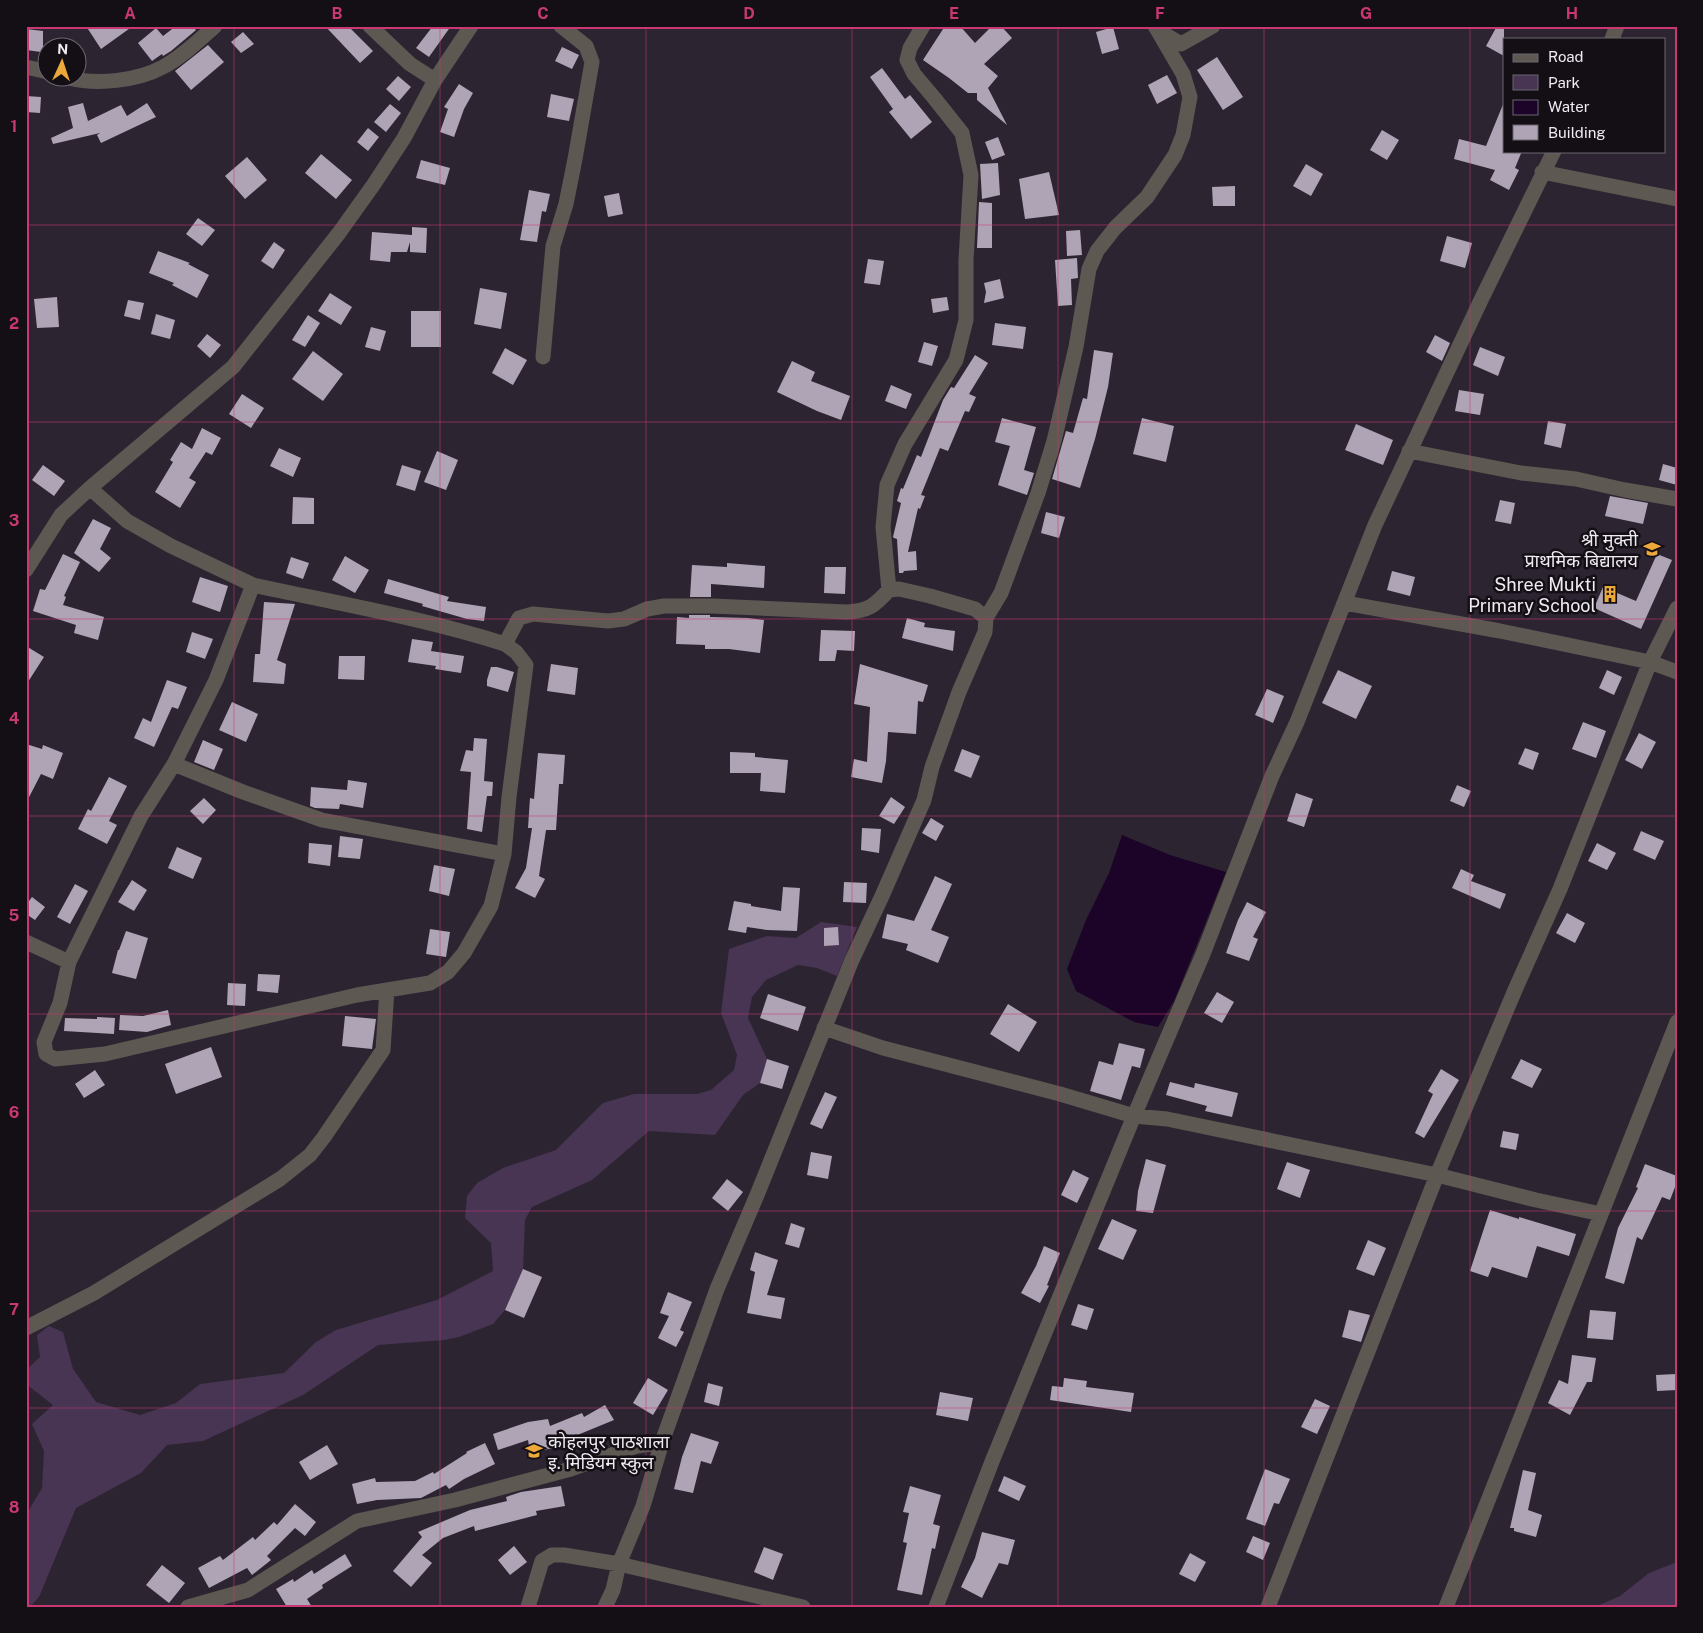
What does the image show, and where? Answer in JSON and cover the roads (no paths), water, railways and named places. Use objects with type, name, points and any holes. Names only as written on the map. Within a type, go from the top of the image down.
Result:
[{"type":"street","points":[[88,80],[118,80],[141,76],[164,67],[215,26]]},
{"type":"street","points":[[370,26],[410,64],[435,80]]},
{"type":"street","points":[[26,570],[62,515],[90,488],[233,367],[339,233],[404,138],[435,80],[471,26]]},
{"type":"street","points":[[543,358],[553,246],[566,204],[576,159],[592,62],[586,46],[561,26]]},
{"type":"street","points":[[889,590],[883,527],[887,485],[905,444],[956,360],[966,320],[966,260],[971,175],[962,133],[914,74],[907,60],[910,48],[923,26]]},
{"type":"street","points":[[1156,28],[1181,44],[1213,26]]},
{"type":"street","points":[[1612,38],[1617,26]]},
{"type":"street","points":[[605,1607],[613,1590],[620,1564],[643,1506],[662,1442],[717,1289],[764,1179],[852,960],[924,800],[932,767],[959,692],[985,632],[986,618],[1001,593],[1038,493],[1054,441],[1076,347],[1089,269],[1097,251],[1115,228],[1147,197],[1175,155],[1183,135],[1190,97],[1183,74],[1156,28]]},
{"type":"street","points":[[936,1607],[993,1459],[1134,1116],[1203,954],[1272,776],[1297,722],[1375,525],[1542,172],[1553,152]]},
{"type":"street","points":[[1542,172],[1677,198]]},
{"type":"street","points":[[1409,452],[1521,473],[1576,479],[1677,499]]},
{"type":"street","points":[[90,488],[127,521],[171,546],[253,585],[478,635],[505,644],[516,652],[526,665],[509,797],[504,854],[491,906],[464,953],[448,972],[430,983],[300,1008],[105,1054],[55,1059],[46,1054],[44,1042],[60,1003],[69,962],[141,816],[174,764],[216,680],[253,585]]},
{"type":"street","points":[[505,644],[518,618],[533,614],[608,621],[624,619],[647,609],[664,606],[862,612],[874,605],[889,590],[899,589],[974,609],[986,618]]},
{"type":"street","points":[[1345,603],[1500,631],[1650,662],[1677,672]]},
{"type":"street","points":[[1268,1607],[1437,1175],[1515,990],[1560,890],[1650,662],[1677,608]]},
{"type":"street","points":[[174,764],[243,792],[322,820],[504,854]]},
{"type":"street","points":[[26,942],[69,962]]},
{"type":"street","points":[[26,1328],[94,1293],[280,1179],[310,1155],[382,1050],[387,990]]},
{"type":"street","points":[[1446,1607],[1601,1214],[1673,1041],[1677,1022]]},
{"type":"street","points":[[824,1028],[883,1048],[1060,1094],[1134,1116],[1167,1120],[1437,1175],[1601,1214]]},
{"type":"street","points":[[188,1607],[248,1590],[357,1521],[455,1500],[571,1469],[637,1446],[662,1442]]},
{"type":"street","points":[[528,1607],[542,1560],[552,1555],[564,1555],[620,1564],[803,1607]]},
{"type":"water","points":[[1122,835],[1170,855],[1226,872],[1174,1001],[1158,1027],[1134,1022],[1076,991],[1067,969],[1086,920],[1109,873]]},
{"type":"place","name":"श्री मुक्ती प्राथमिक बिद्यालय","points":[[1652,549]]},
{"type":"place","name":"Shree Mukti Primary School","points":[[1610,594]]},
{"type":"place","name":"कोहलपुर पाठशाला इ. मिडियम स्कुल","points":[[534,1451]]}]
